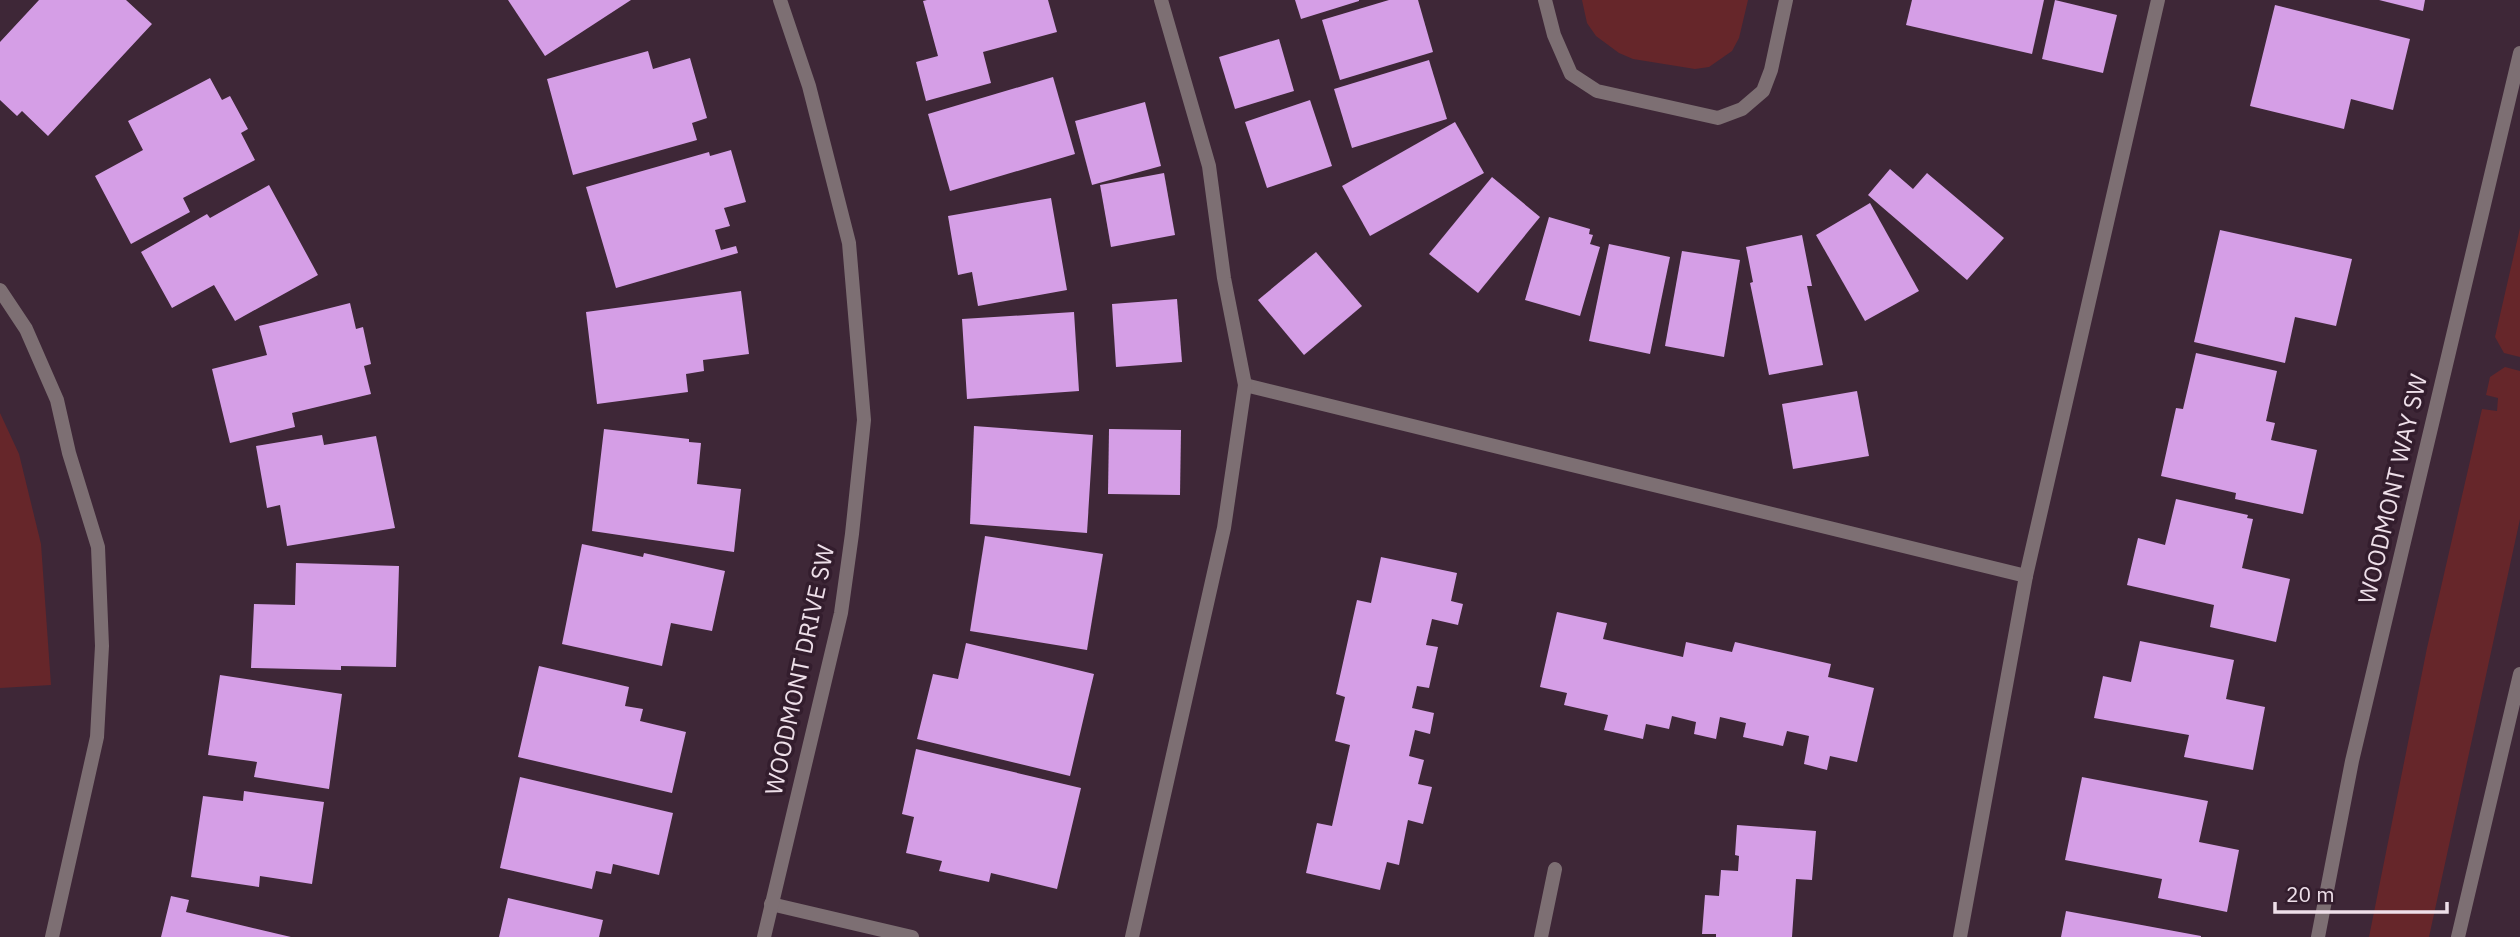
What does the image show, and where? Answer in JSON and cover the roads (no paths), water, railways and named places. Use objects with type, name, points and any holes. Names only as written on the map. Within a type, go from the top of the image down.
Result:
[{"type":"street","name":"WOODMONT DRIVE SW","points":[[764,937],[841,613],[864,420],[849,243],[809,86],[780,0]]},
{"type":"street","points":[[1132,937],[1224,528],[1245,385],[1224,278],[1209,166],[1161,0]]},
{"type":"street","points":[[1545,0],[1554,35],[1571,74],[1597,91],[1718,118],[1742,109],[1763,91],[1771,70],[1786,0]]},
{"type":"street","points":[[1960,937],[2026,576],[2158,0]]},
{"type":"street","name":"WOODMONT WAY SW","points":[[2318,937],[2352,761],[2520,53]]},
{"type":"street","points":[[0,290],[26,329],[57,400],[69,453],[98,547],[102,646],[97,737],[52,937]]},
{"type":"street","points":[[1245,385],[2026,576]]},
{"type":"street","points":[[2458,937],[2520,674]]},
{"type":"street","points":[[1541,937],[1555,869]]},
{"type":"street","points":[[771,904],[912,937]]}]
